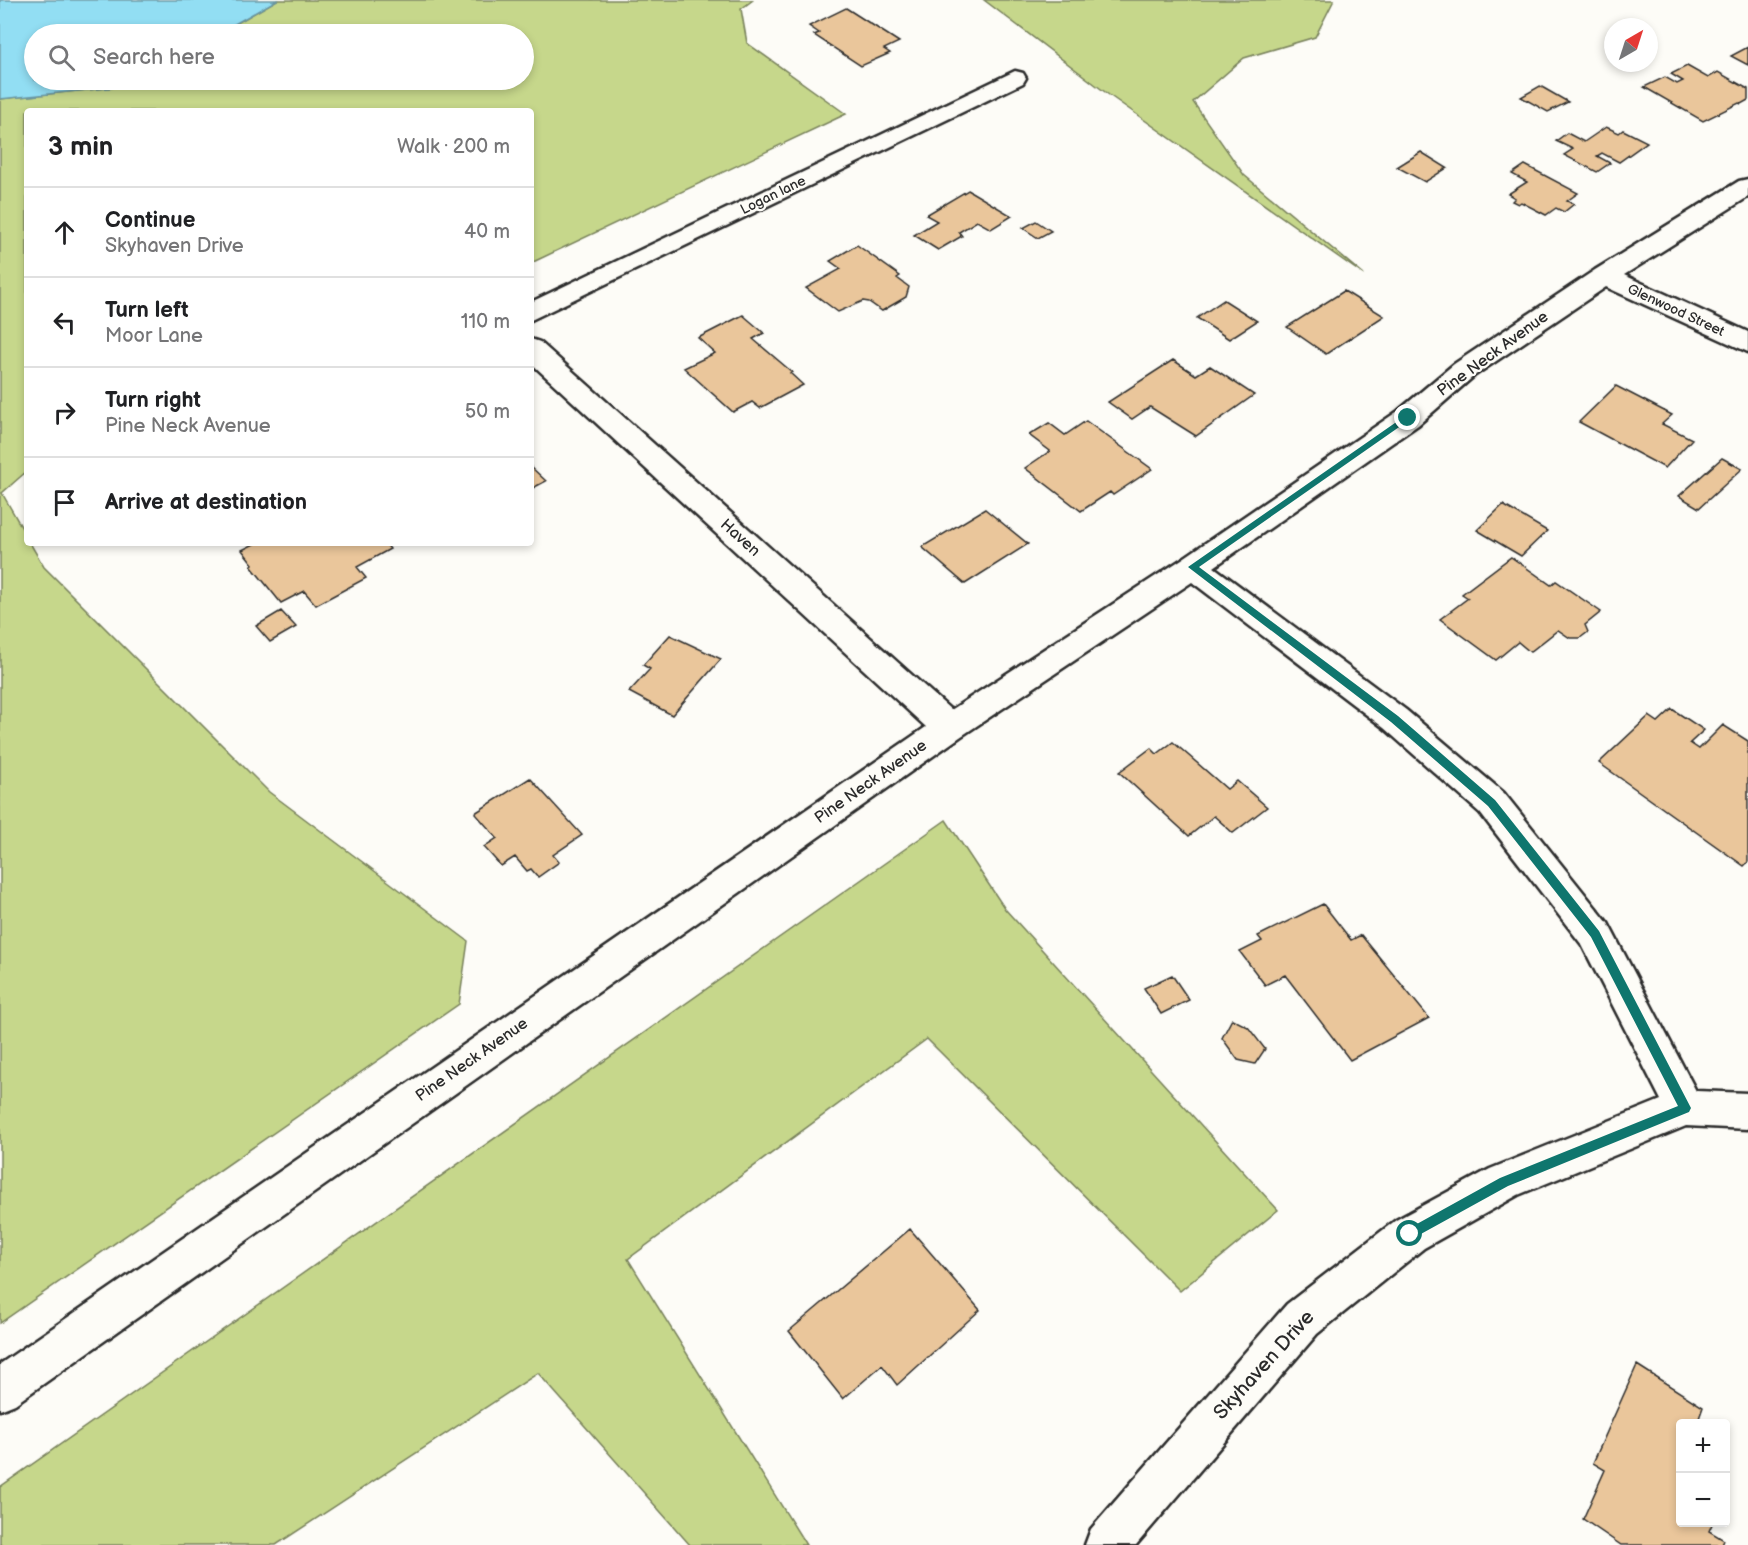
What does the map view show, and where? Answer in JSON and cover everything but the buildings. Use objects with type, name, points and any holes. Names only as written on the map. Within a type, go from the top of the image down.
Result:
[{"type":"street","name":"Logan lane","points":[[534,311],[1015,78]]},
{"type":"street","name":"Pine Neck Avenue","points":[[0,1389],[949,728],[1193,567],[1408,418],[1464,370],[1604,276],[1748,186]]},
{"type":"street","name":"Glenwood Street","points":[[1604,276],[1748,343]]},
{"type":"street","name":"Haven","points":[[534,351],[949,728]]},
{"type":"street","points":[[1193,567],[1395,719],[1492,803],[1595,934],[1685,1108]]},
{"type":"street","name":"Skyhaven Drive","points":[[1107,1545],[1302,1319],[1410,1234],[1504,1182],[1685,1108],[1748,1111]]},
{"type":"green space","points":[[277,0],[753,0],[741,9],[747,43],[846,114],[534,262],[534,108],[24,108],[24,474],[2,493],[24,532],[24,546],[32,546],[44,567],[269,792],[468,941],[459,1004],[0,1323],[0,99],[87,90],[534,90],[534,24],[235,24]]},
{"type":"green space","points":[[984,0],[1334,0],[1315,37],[1244,58],[1193,102],[1244,175],[1364,275],[1109,95]]},
{"type":"green space","points":[[946,820],[1005,909],[1278,1210],[1180,1291],[927,1039],[628,1259],[806,1545],[690,1545],[538,1373],[276,1545],[0,1545],[0,1487]]},
{"type":"water","points":[[0,0],[277,0],[235,24],[24,24],[24,90],[87,90],[0,99]]},
{"type":"route","points":[[1408,418],[1193,567],[1395,719],[1492,803],[1595,934],[1685,1108],[1504,1182],[1410,1234]]}]
